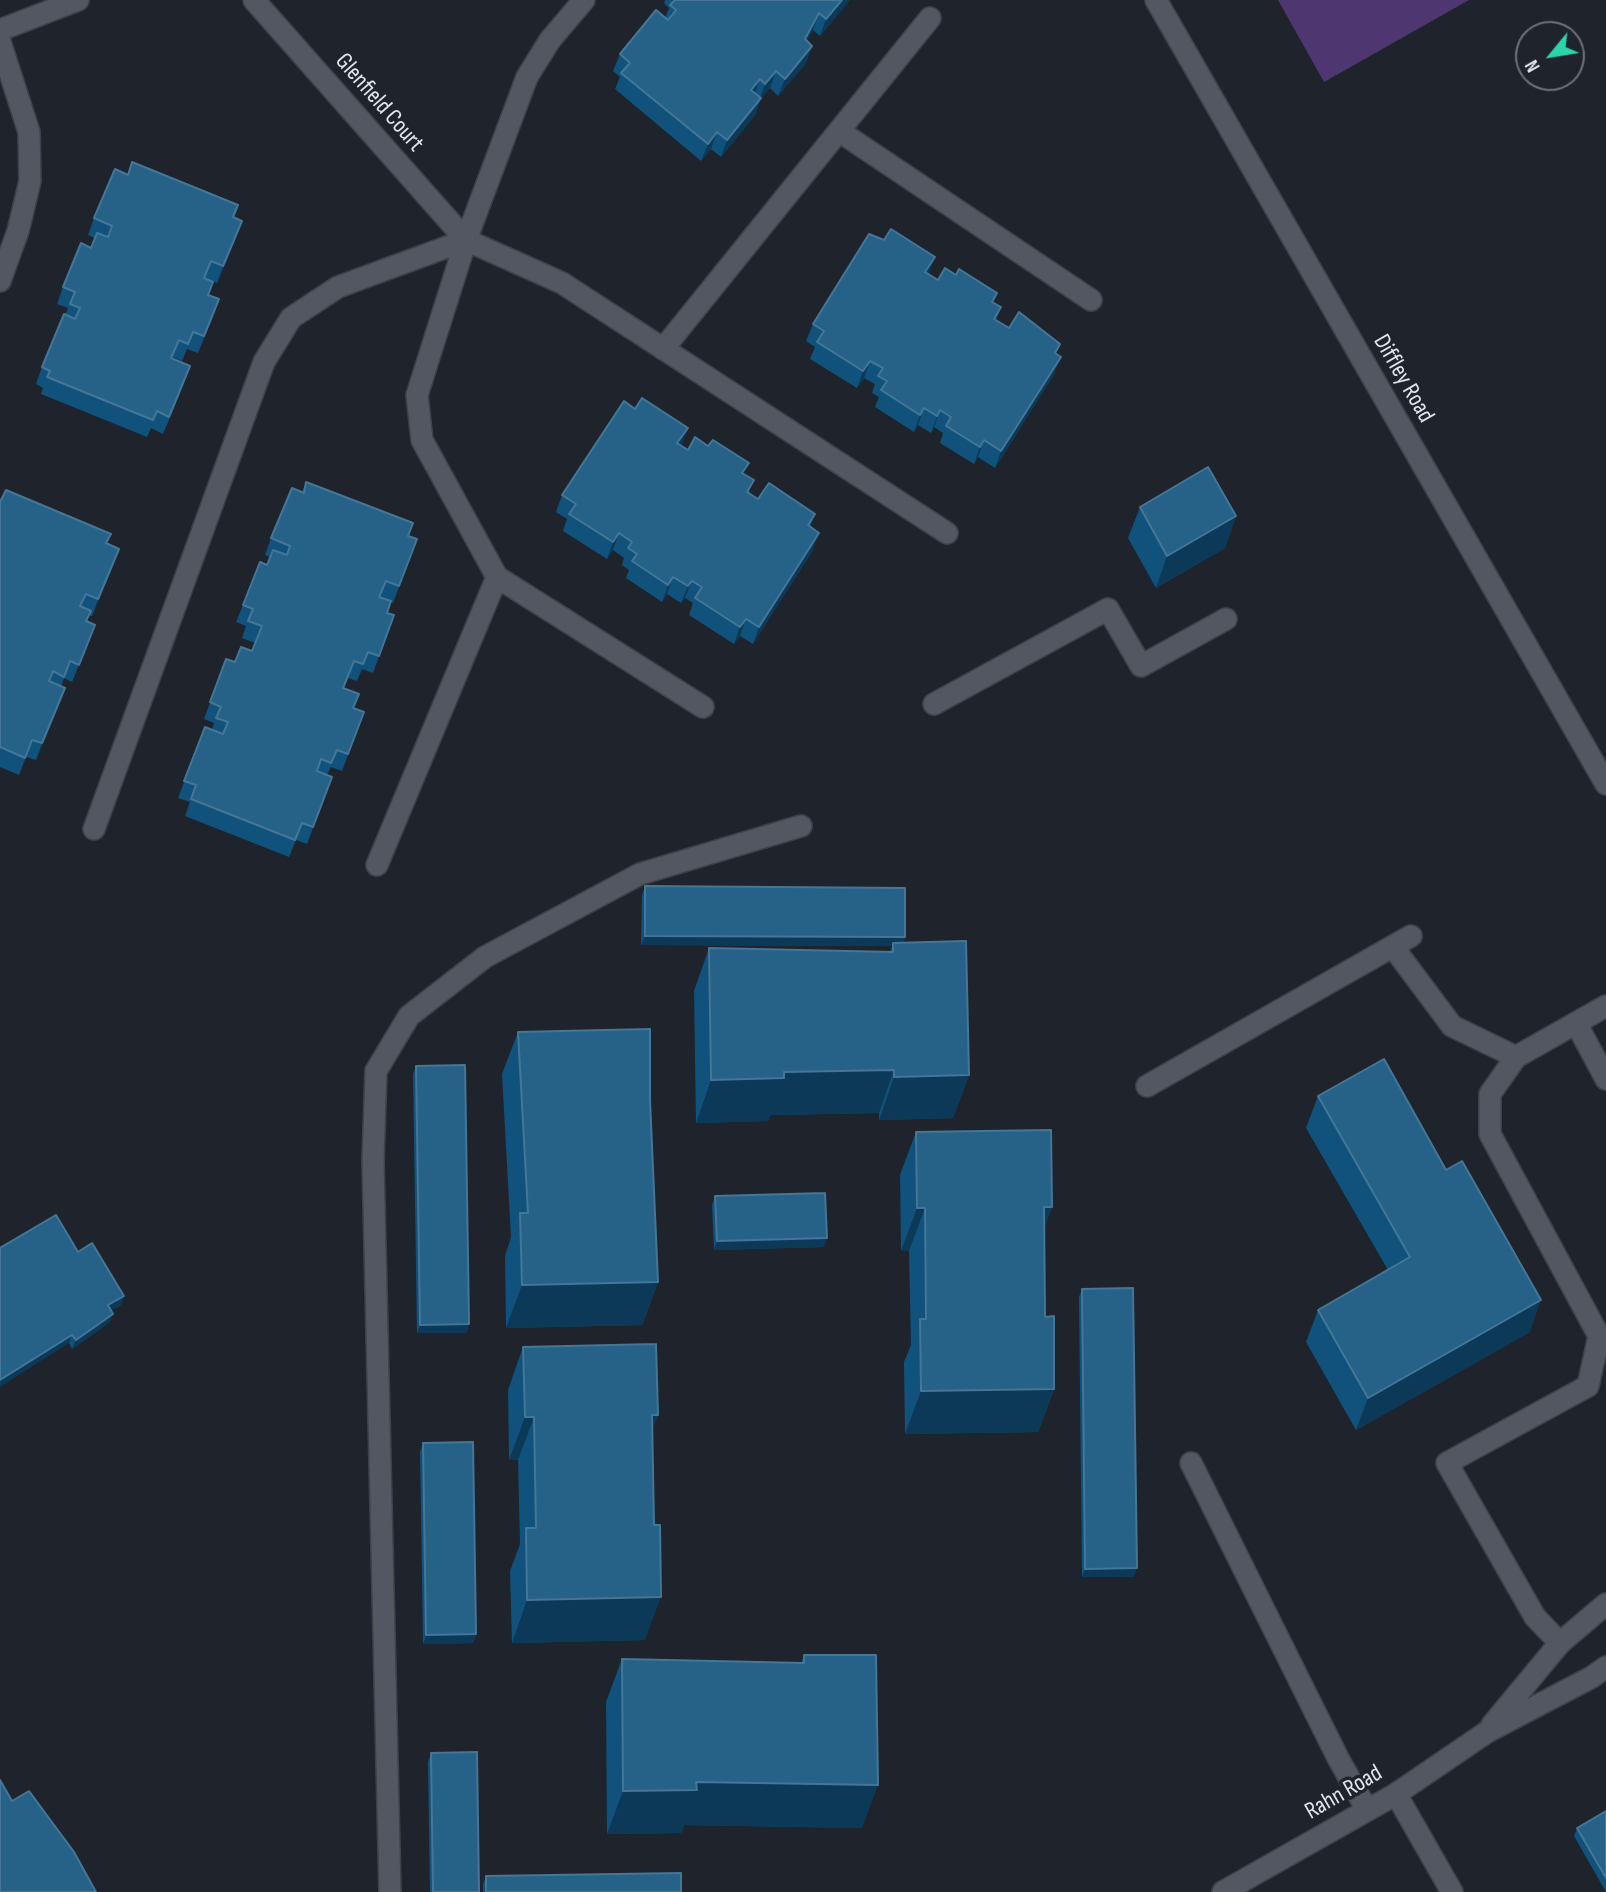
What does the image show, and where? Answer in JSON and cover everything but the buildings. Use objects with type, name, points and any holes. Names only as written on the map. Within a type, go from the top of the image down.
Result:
[{"type":"street","points":[[0,30],[78,0]]},
{"type":"street","name":"Glenfield Court","points":[[254,0],[466,240]]},
{"type":"street","points":[[584,0],[550,40],[527,77],[466,240],[417,395],[422,439],[497,577],[703,707]]},
{"type":"street","name":"Diffley Road","points":[[1156,0],[1606,784]]},
{"type":"street","points":[[663,349],[930,18]]},
{"type":"street","points":[[0,42],[29,132],[30,181],[18,231],[0,281]]},
{"type":"street","points":[[839,131],[1091,300]]},
{"type":"street","points":[[94,829],[264,362],[291,317],[338,287],[466,240],[562,283],[947,533]]},
{"type":"street","points":[[377,865],[497,577]]},
{"type":"street","points":[[934,704],[1108,609],[1141,667],[1226,619]]},
{"type":"street","points":[[390,1892],[373,1175],[376,1071],[409,1016],[485,957],[640,874],[801,826]]},
{"type":"street","points":[[1147,1086],[1402,942],[1452,1026],[1516,1057]]},
{"type":"street","points":[[1560,1643],[1535,1617],[1447,1463],[1588,1386],[1599,1336],[1598,1314],[1490,1133],[1490,1094],[1516,1057],[1606,1006]]},
{"type":"street","points":[[1576,1023],[1606,1080]]},
{"type":"street","points":[[1191,1463],[1338,1758],[1367,1810]]},
{"type":"street","name":"Rahn Road","points":[[1486,1732],[1560,1643],[1606,1604]]},
{"type":"street","name":"Rahn Road","points":[[1223,1892],[1396,1794],[1486,1732],[1592,1677],[1606,1667]]},
{"type":"street","points":[[1396,1794],[1452,1892]]},
{"type":"shaded area","points":[[1278,0],[1469,0],[1324,82]]}]
